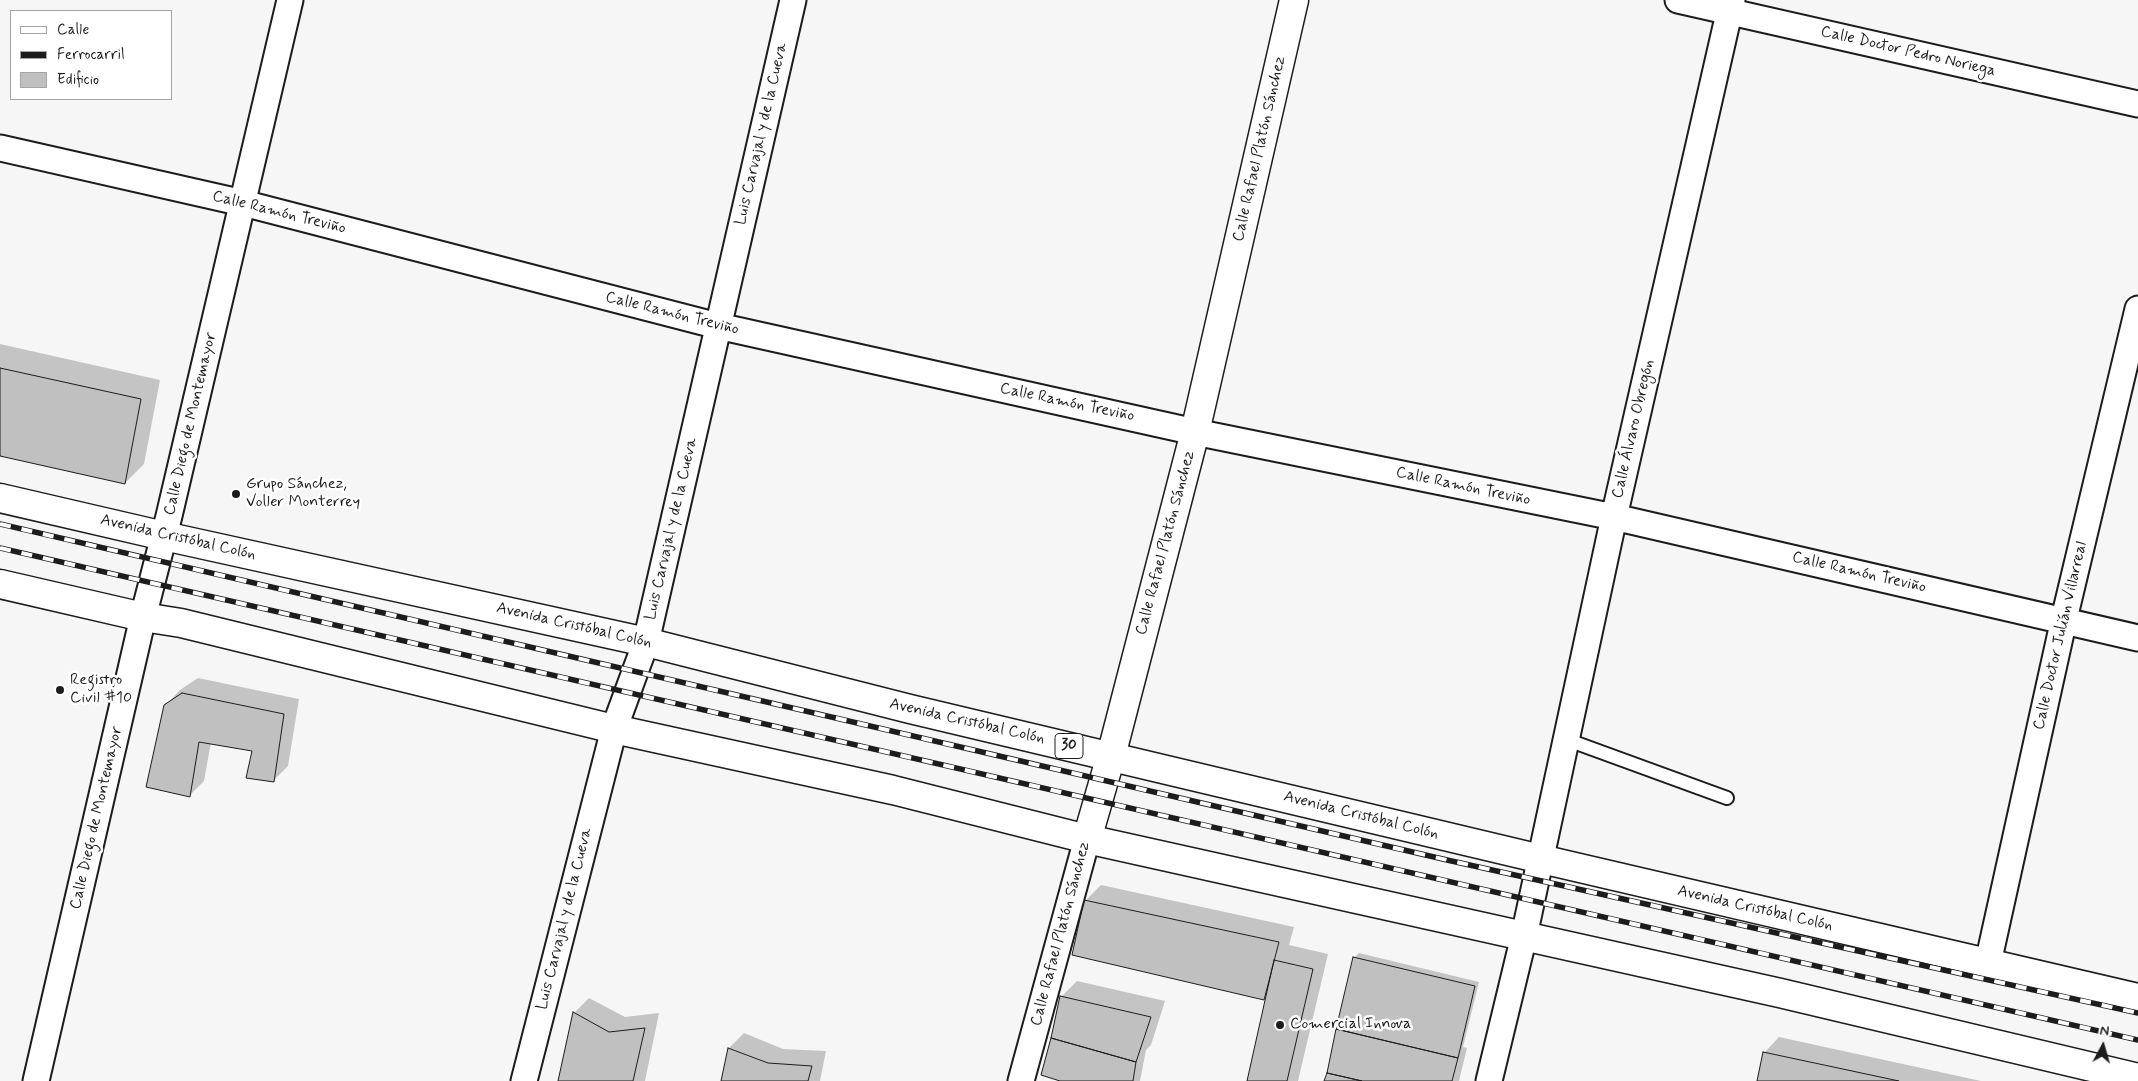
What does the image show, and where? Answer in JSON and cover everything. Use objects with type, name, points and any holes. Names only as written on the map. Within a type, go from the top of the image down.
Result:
[{"type":"main road","name":"Calle Rafael Platón Sánchez","points":[[1087,839],[1111,756],[1195,432],[1294,0]]},
{"type":"main road","name":"Avenida Cristóbal Colón","points":[[0,498],[646,642],[910,708],[1541,859],[2138,998]]},
{"type":"main road","points":[[0,584],[143,617],[181,623],[614,729],[893,790],[1087,839],[1780,993],[2138,1078]]},
{"type":"street","name":"Calle Diego de Montemayor","points":[[36,1081],[143,617],[164,536],[290,0]]},
{"type":"street","name":"Luis Carvajal y de la Cueva","points":[[524,1081],[614,729],[646,642],[793,0]]},
{"type":"street","name":"Calle Doctor Pedro Noriega","points":[[1678,0],[1730,6],[2138,104]]},
{"type":"street","name":"Calle Álvaro Obregón","points":[[1524,936],[1568,740],[1614,517],[1730,6]]},
{"type":"street","name":"Calle Ramón Treviño","points":[[0,148],[243,203],[718,326],[1195,432],[1614,517],[2064,619],[2138,638]]},
{"type":"street","name":"Calle Doctor Julián Villarreal","points":[[1988,963],[2064,619],[2138,309]]},
{"type":"street","name":"Calle Rafael Platón Sánchez","points":[[1021,1081],[1087,839]]},
{"type":"street","points":[[1489,1081],[1524,936]]},
{"type":"lane","points":[[1568,740],[1727,798]]},
{"type":"building","points":[[0,368],[141,399],[125,484],[0,456]]},
{"type":"building","points":[[182,693],[284,714],[274,782],[246,778],[252,751],[199,742],[190,797],[146,787],[164,705]]},
{"type":"building","points":[[1084,900],[1279,942],[1264,1000],[1072,955]]},
{"type":"building","points":[[1353,957],[1475,986],[1458,1058],[1336,1029]]},
{"type":"building","name":"Comercial Innova","points":[[1274,960],[1313,969],[1287,1081],[1247,1081]]},
{"type":"building","points":[[1060,996],[1151,1017],[1136,1062],[1051,1038]]},
{"type":"building","points":[[573,1012],[609,1032],[645,1028],[633,1081],[558,1081]]},
{"type":"building","points":[[1336,1029],[1458,1058],[1452,1081],[1362,1081],[1327,1073]]},
{"type":"building","points":[[1051,1038],[1136,1062],[1133,1081],[1060,1081],[1041,1075]]},
{"type":"building","points":[[728,1048],[768,1063],[812,1066],[808,1081],[721,1081]]},
{"type":"building","points":[[1763,1052],[1899,1081],[1757,1081]]},
{"type":"building","points":[[1327,1073],[1362,1081],[1324,1081]]},
{"type":"railway","points":[[0,524],[1447,860],[2138,1013]]},
{"type":"railway","points":[[0,548],[2138,1040]]},
{"type":"place","name":"Grupo Sánchez, Voller Monterrey","points":[[236,494]]},
{"type":"place","name":"Registro Civil #10","points":[[60,690]]},
{"type":"place","name":"Comercial Innova","points":[[1280,1025]]}]
